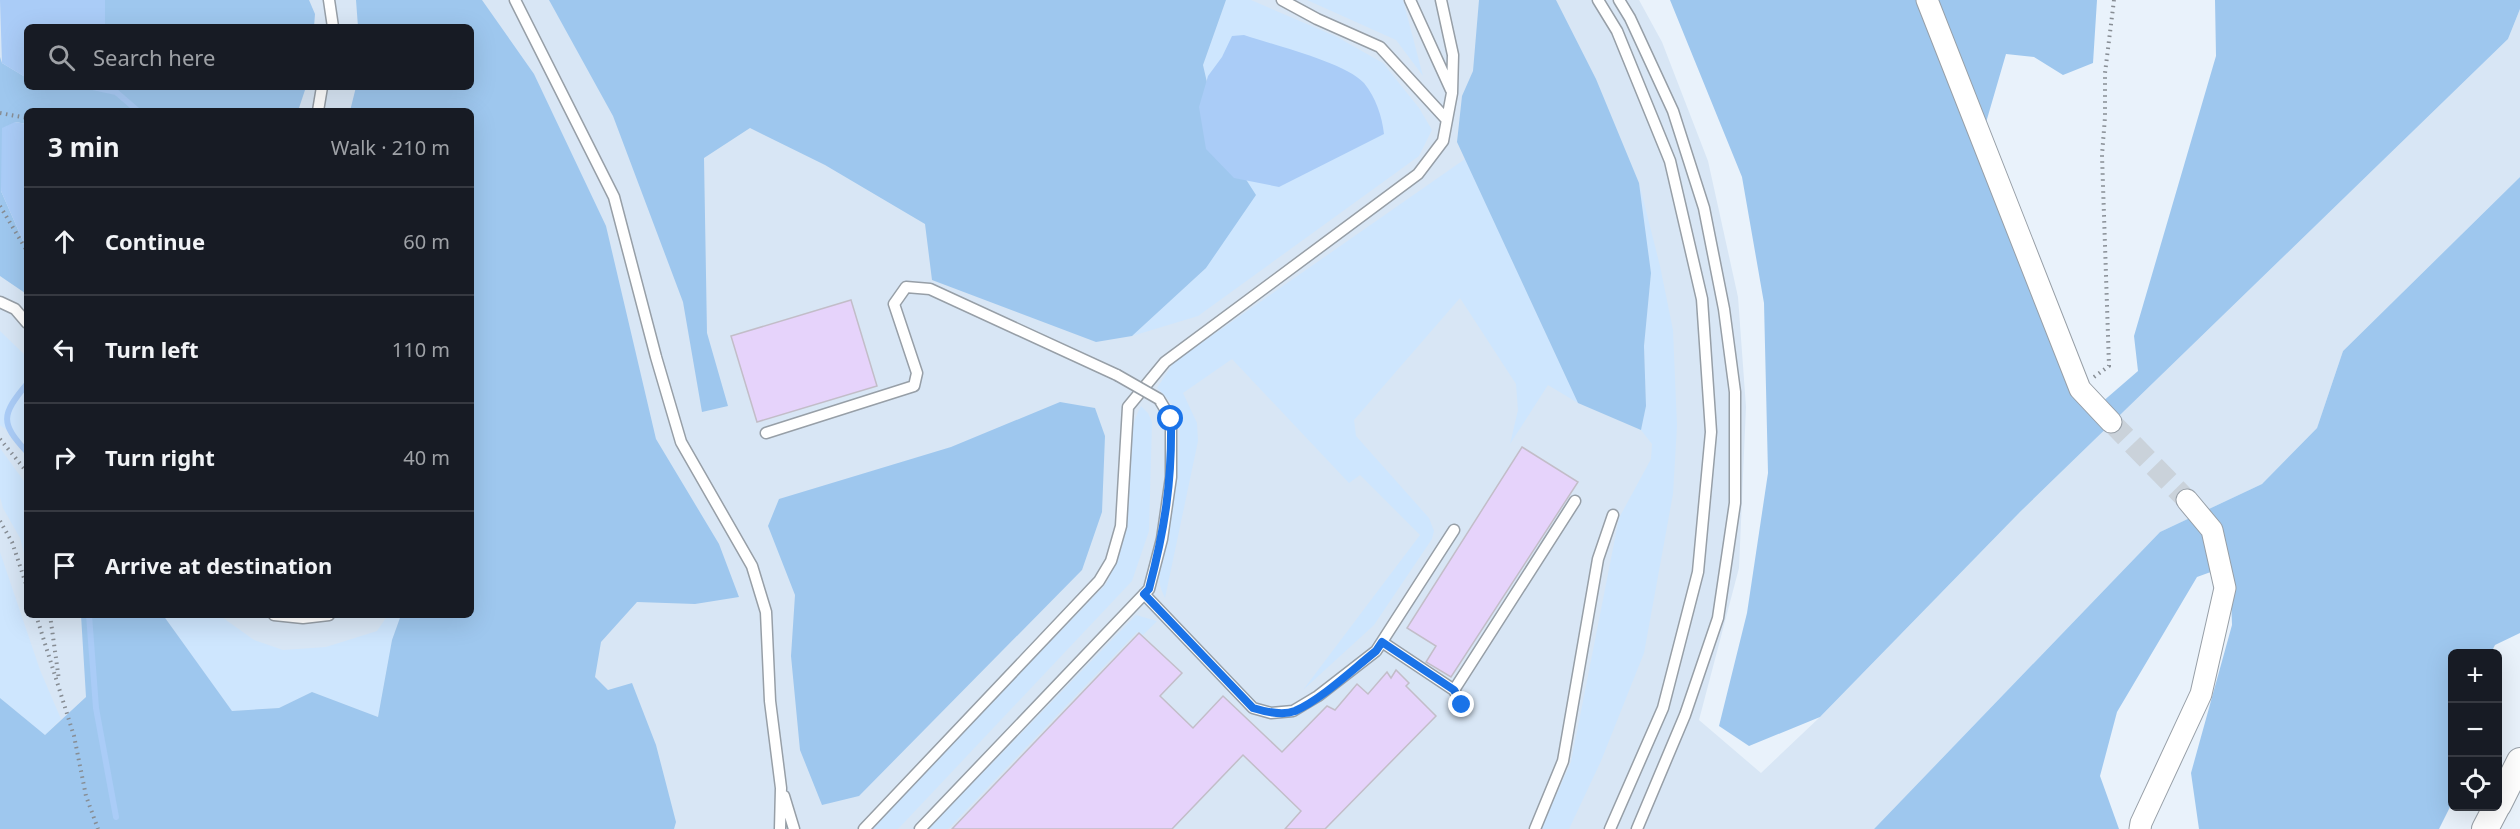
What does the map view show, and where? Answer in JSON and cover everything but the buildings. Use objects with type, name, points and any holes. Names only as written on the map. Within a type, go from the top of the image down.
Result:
[{"type":"street","points":[[1927,0],[2080,389],[2111,422]]},
{"type":"street","points":[[2140,829],[2201,694],[2225,588],[2212,531],[2187,500]]},
{"type":"street","points":[[2502,796],[2520,761]]},
{"type":"street","points":[[2485,829],[2494,811]]},
{"type":"lane","points":[[329,0],[333,24]]},
{"type":"lane","points":[[515,0],[614,197],[681,442],[752,566],[766,612],[770,701],[781,788],[780,829]]},
{"type":"lane","points":[[1282,0],[1317,19],[1380,47],[1447,120]]},
{"type":"lane","points":[[1410,0],[1452,93]]},
{"type":"lane","points":[[1417,0],[1418,15]]},
{"type":"lane","points":[[1598,0],[1617,31],[1670,161],[1702,299],[1711,432],[1698,572],[1663,708],[1610,829]]},
{"type":"lane","points":[[1619,0],[1630,18],[1673,111],[1704,208],[1724,309],[1736,392],[1736,502],[1718,618],[1685,715],[1637,829]]},
{"type":"lane","points":[[864,829],[1099,581],[1111,561],[1121,526],[1128,407],[1165,362],[1419,174],[1443,141],[1452,93],[1453,55],[1443,2]]},
{"type":"lane","points":[[318,108],[322,90]]},
{"type":"lane","points":[[766,433],[914,386],[917,373],[894,304],[906,287],[930,289],[1117,375],[1159,399],[1171,419],[1171,477],[1162,539],[1149,589],[920,829]]},
{"type":"lane","points":[[0,302],[15,309],[24,320]]},
{"type":"lane","points":[[1454,690],[1575,501]]},
{"type":"lane","points":[[1535,829],[1563,761],[1598,559],[1613,515]]},
{"type":"lane","points":[[1144,594],[1253,708],[1271,713],[1293,711],[1318,696],[1376,651],[1454,530]]},
{"type":"lane","points":[[1382,642],[1454,690],[1462,705]]},
{"type":"lane","points":[[781,788],[794,829]]},
{"type":"path","points":[[2080,389],[2109,366],[2102,154],[2105,73],[2115,0]]},
{"type":"path","points":[[0,113],[24,117]]},
{"type":"path","points":[[0,206],[24,246]]},
{"type":"path","points":[[0,439],[24,468]]},
{"type":"path","points":[[0,521],[12,542],[24,578]]},
{"type":"path","points":[[37,618],[74,736],[86,796],[98,829]]},
{"type":"path","points":[[50,618],[61,692]]},
{"type":"shaded area","points":[[0,0],[1639,0],[1662,42],[1708,161],[1738,297],[1746,407],[1739,568],[1699,720],[1761,773],[1820,717],[2020,512],[2508,39],[2520,9],[2520,177],[2343,351],[2317,428],[2262,484],[2160,532],[1874,829],[0,829]]},
{"type":"shaded area","points":[[0,0],[105,0],[105,24],[24,24],[24,76],[2,63]]},
{"type":"shaded area","points":[[105,0],[309,0],[315,14],[314,24],[105,24]]},
{"type":"shaded area","points":[[356,0],[482,0],[534,74],[606,226],[656,439],[719,544],[739,597],[695,604],[637,602],[601,642],[595,677],[608,690],[632,683],[656,745],[676,822],[674,829],[0,829],[0,698],[45,735],[86,697],[81,618],[165,618],[232,711],[279,708],[312,692],[378,717],[392,640],[400,618],[474,618],[474,108],[351,108],[355,90],[474,90],[474,24],[358,24]]},
{"type":"shaded area","points":[[549,0],[1226,0],[1203,65],[1220,139],[1256,195],[1206,268],[1132,336],[1096,342],[932,280],[925,224],[825,165],[750,128],[704,158],[707,333],[728,406],[702,412],[683,302],[613,116]]},
{"type":"shaded area","points":[[1226,0],[1251,0],[1337,37],[1383,63],[1419,108],[1432,130],[1419,156],[1198,316],[1132,336],[1206,268],[1220,139],[1203,65]]},
{"type":"shaded area","points":[[1307,0],[1403,0],[1423,76],[1396,40]]},
{"type":"shaded area","points":[[1479,0],[1556,0],[1596,79],[1639,183],[1651,273],[1644,346],[1646,406],[1641,430],[1578,403],[1457,142],[1462,96],[1473,71]]},
{"type":"shaded area","points":[[1670,0],[2097,0],[2093,63],[2063,75],[2034,57],[2006,54],[1985,126],[2070,386],[2101,403],[2138,371],[2134,336],[2216,56],[2215,0],[2520,0],[2520,9],[2508,39],[2020,512],[1820,717],[1749,746],[1719,726],[1747,613],[1768,473],[1764,303],[1742,177]]},
{"type":"shaded area","points":[[1244,35],[1325,61],[1354,75],[1364,83],[1375,101],[1384,134],[1279,187],[1234,178],[1206,149],[1199,107],[1208,76],[1222,57],[1232,36]]},
{"type":"shaded area","points":[[0,57],[2,63],[24,76],[24,90],[305,90],[299,108],[24,108],[24,124],[15,122],[1,191],[24,243],[24,292],[0,276]]},
{"type":"shaded area","points":[[15,122],[24,124],[24,243],[1,191],[2,128]]},
{"type":"shaded area","points":[[1465,159],[1578,403],[1548,385],[1510,444],[1518,410],[1516,384],[1460,298],[1354,420],[1356,436],[1429,518],[1434,531],[1432,539],[1374,625],[1303,690],[1420,535],[1360,475],[1349,483],[1232,359],[1183,393],[1197,423],[1198,441],[1165,598],[1159,574],[1176,482],[1180,429],[1175,409],[1157,388],[1174,362]]},
{"type":"shaded area","points":[[2520,177],[2520,633],[2495,645],[2493,649],[2448,649],[2448,811],[2439,829],[2199,829],[2191,773],[2232,625],[2230,565],[2197,577],[2117,712],[2100,776],[2119,829],[1874,829],[2160,532],[2262,484],[2317,428],[2343,351]]},
{"type":"shaded area","points":[[1639,183],[1673,330],[1677,426],[1673,494],[1644,653],[1601,761],[1569,829],[1541,829],[1571,762],[1619,518],[1651,459],[1652,444],[1641,430],[1646,406],[1644,346],[1651,273]]},
{"type":"shaded area","points":[[0,331],[24,354],[24,443],[0,425]]},
{"type":"shaded area","points":[[1060,402],[1095,408],[1105,436],[1102,512],[1082,570],[859,796],[822,805],[800,750],[791,656],[795,595],[768,526],[779,499],[951,447]]},
{"type":"shaded area","points":[[1141,406],[1148,413],[1152,422],[1149,531],[1132,581],[898,829],[871,829],[1106,584],[1124,533],[1129,449],[1135,420]]},
{"type":"shaded area","points":[[0,448],[24,481],[24,553],[20,538],[3,508],[0,497]]},
{"type":"shaded area","points":[[0,552],[40,670],[61,719],[45,735],[0,698]]},
{"type":"shaded area","points":[[1136,615],[1157,621],[1143,635],[1137,632],[948,829],[928,829]]},
{"type":"shaded area","points":[[165,618],[223,618],[254,640],[283,650],[326,647],[377,631],[386,618],[400,618],[392,640],[378,717],[312,692],[279,708],[232,711]]},
{"type":"waterway","points":[[107,90],[116,92],[135,108]]},
{"type":"waterway","points":[[24,388],[8,411],[7,419],[12,434],[24,449]]},
{"type":"waterway","points":[[89,618],[96,708],[116,817]]},
{"type":"tunnel","points":[[2111,422],[2187,500]]},
{"type":"route","points":[[1171,419],[1171,477],[1162,539],[1149,589],[1144,594],[1253,708],[1271,713],[1293,711],[1318,696],[1376,651],[1382,642],[1454,690],[1462,705]]}]
